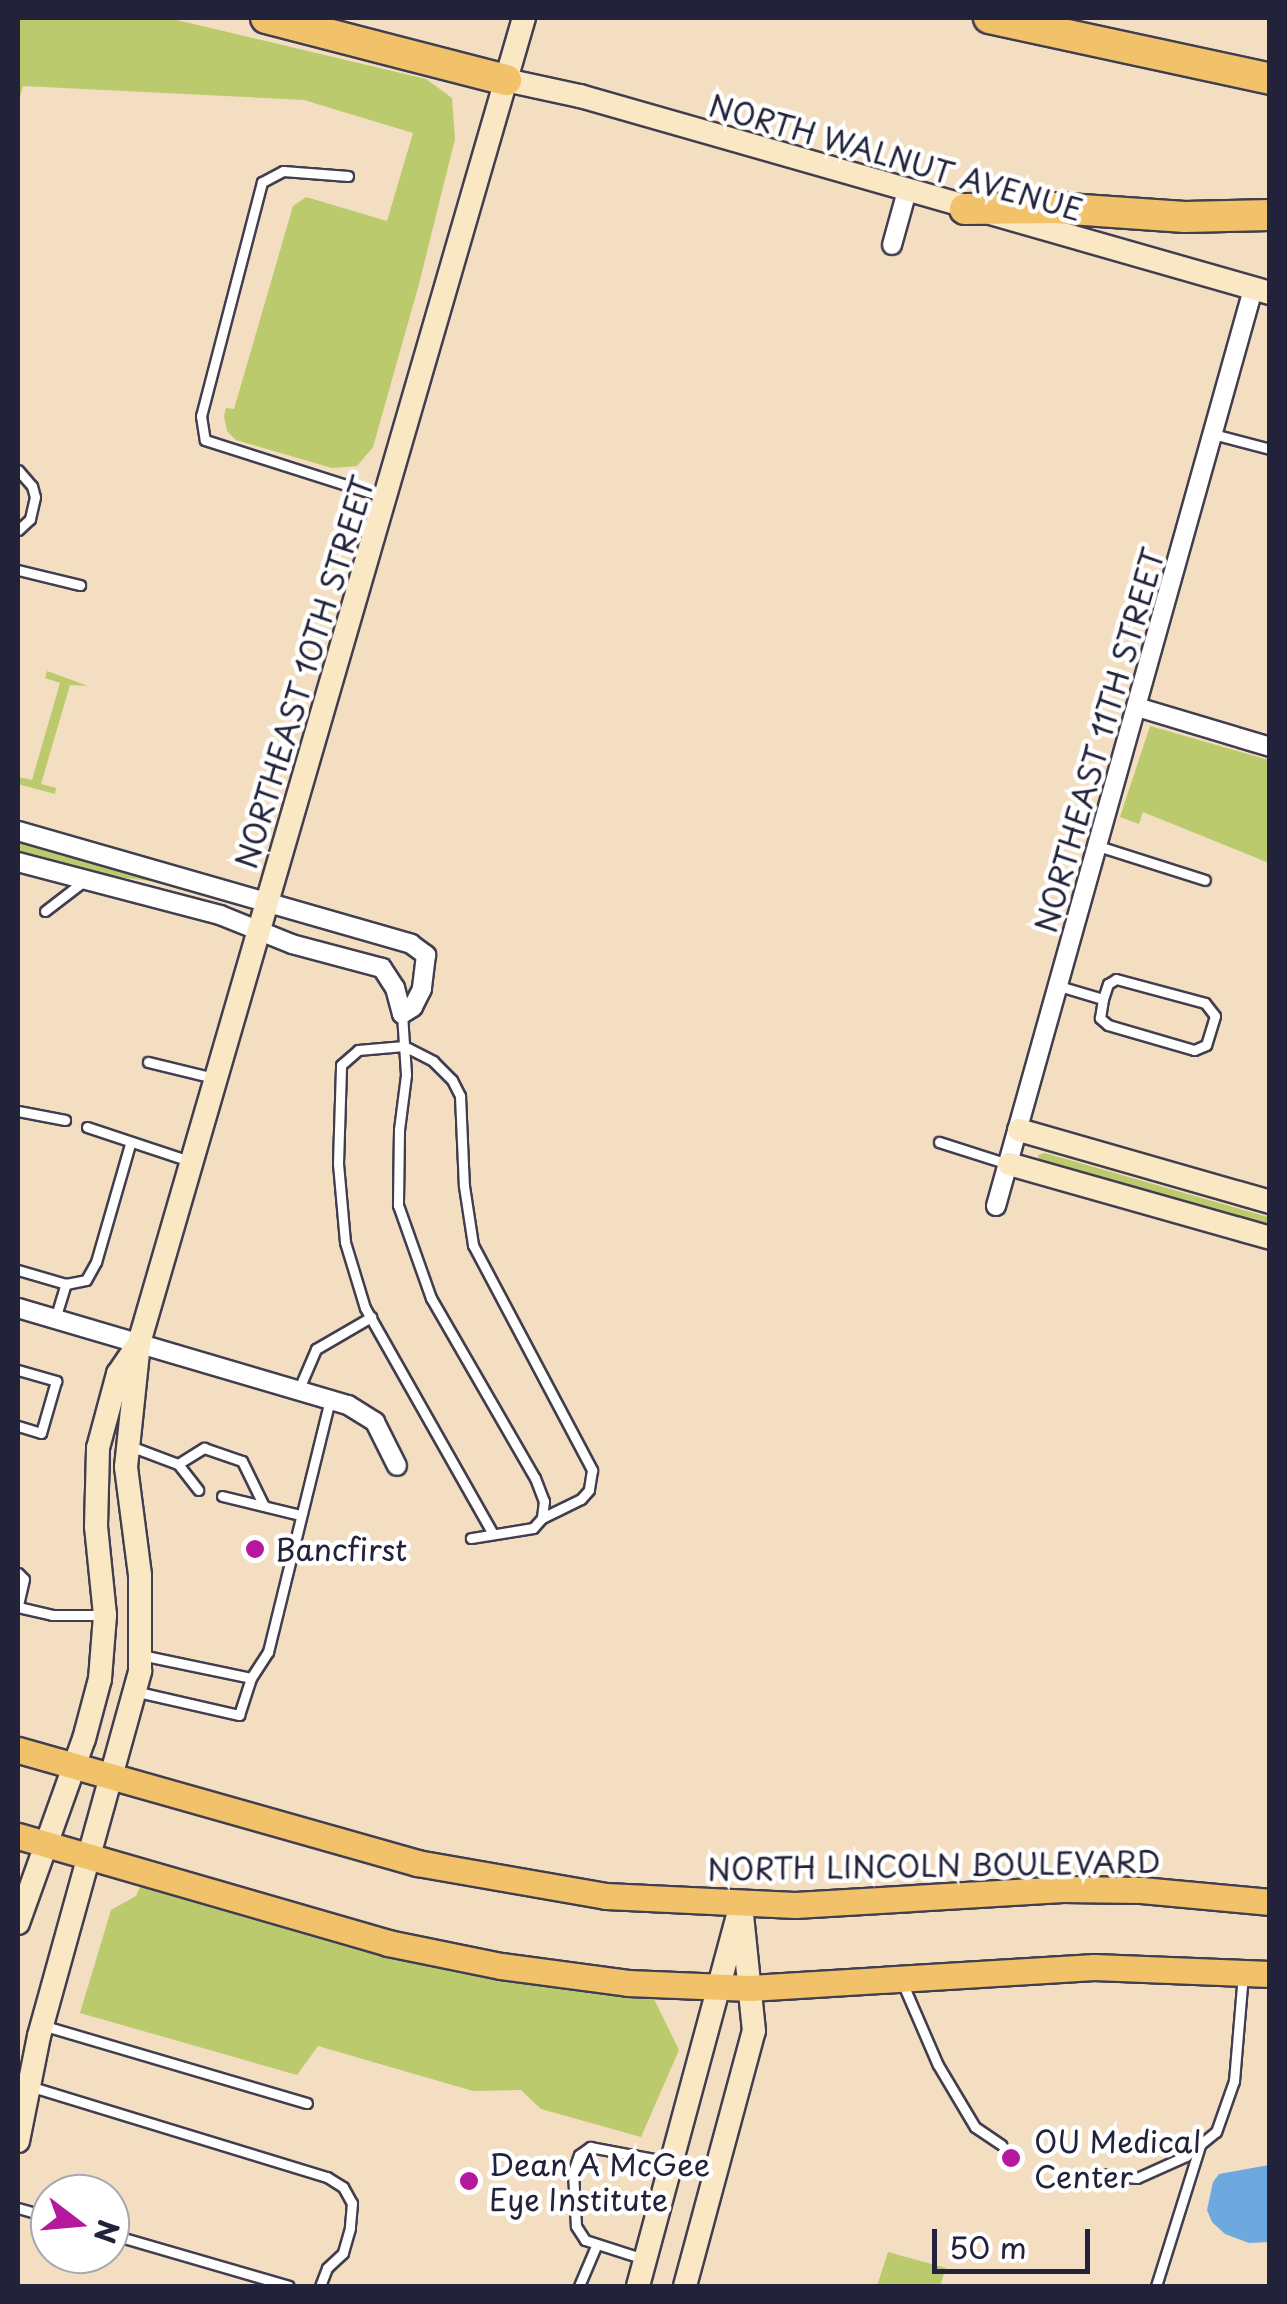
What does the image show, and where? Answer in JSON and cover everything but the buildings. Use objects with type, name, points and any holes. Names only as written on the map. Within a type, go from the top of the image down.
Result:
[{"type":"highway","points":[[266,18],[506,80]]},
{"type":"highway","points":[[990,18],[1270,79]]},
{"type":"highway","points":[[965,210],[1054,208],[1184,217],[1270,215]]},
{"type":"main road","name":"NORTHEAST 10TH STREET","points":[[18,2141],[42,2026],[92,1858],[135,1692],[140,1655],[140,1574],[128,1503],[127,1446],[139,1343],[524,18]]},
{"type":"main road","name":"NORTH WALNUT AVENUE","points":[[506,80],[580,96],[965,210],[1261,291]]},
{"type":"main road","points":[[1018,1130],[1270,1202]]},
{"type":"main road","points":[[1009,1164],[1270,1238]]},
{"type":"main road","name":"NORTHEAST 10TH STREET","points":[[18,1923],[75,1765],[100,1678],[106,1615],[96,1526],[98,1448],[118,1374],[139,1343]]},
{"type":"main road","name":"NORTH LINCOLN BOULEVARD","points":[[18,1750],[456,1872],[606,1896],[741,1904],[832,1904],[1064,1889],[1140,1890],[1270,1902]]},
{"type":"main road","points":[[18,1836],[350,1933],[463,1959],[594,1979],[750,1988],[1094,1966],[1270,1974]]},
{"type":"main road","points":[[638,2286],[741,1904]]},
{"type":"main road","points":[[685,2286],[754,2030],[741,1904]]},
{"type":"street","points":[[892,244],[907,191]]},
{"type":"street","name":"NORTHEAST 11TH STREET","points":[[996,1206],[1213,434],[1261,291]]},
{"type":"street","points":[[1137,707],[1270,747]]},
{"type":"street","points":[[18,830],[368,930],[425,952],[422,990],[413,1008],[402,1014],[395,988],[382,968],[258,931],[220,914],[18,862]]},
{"type":"street","points":[[18,1308],[358,1409],[375,1422],[398,1466]]},
{"type":"lane","points":[[348,176],[283,171],[262,182],[201,416],[206,440],[386,498]]},
{"type":"lane","points":[[1213,434],[1270,449]]},
{"type":"lane","points":[[18,470],[32,486],[35,497],[30,519],[18,530]]},
{"type":"lane","points":[[18,570],[80,585]]},
{"type":"lane","points":[[1098,846],[1205,880]]},
{"type":"lane","points":[[45,911],[84,881]]},
{"type":"lane","points":[[1116,979],[1205,1003],[1215,1016],[1206,1046],[1194,1050],[1108,1025],[1100,1018],[1103,999],[1108,984],[1116,979]]},
{"type":"lane","points":[[1058,986],[1103,999]]},
{"type":"lane","points":[[402,1014],[398,1204],[431,1298],[466,1366],[535,1478],[544,1501],[542,1518]]},
{"type":"lane","points":[[471,1538],[533,1528],[542,1518],[582,1499],[589,1490],[592,1470],[474,1245],[464,1186],[460,1096],[452,1080],[434,1061],[404,1046],[358,1050],[342,1065],[338,1163],[345,1242],[370,1317],[492,1534]]},
{"type":"lane","points":[[148,1062],[216,1079]]},
{"type":"lane","points":[[18,1110],[64,1120]]},
{"type":"lane","points":[[87,1127],[192,1162]]},
{"type":"lane","points":[[939,1142],[1009,1164]]},
{"type":"lane","points":[[18,1270],[66,1284],[86,1280],[96,1262],[130,1144]]},
{"type":"lane","points":[[55,1318],[66,1284]]},
{"type":"lane","points":[[298,1391],[316,1349],[370,1317]]},
{"type":"lane","points":[[18,1370],[56,1381],[41,1433],[18,1426]]},
{"type":"lane","points":[[135,1692],[239,1715],[251,1678],[268,1652],[330,1400]]},
{"type":"lane","points":[[127,1446],[143,1448],[178,1464],[198,1490]]},
{"type":"lane","points":[[178,1464],[204,1448],[242,1461],[264,1506]]},
{"type":"lane","points":[[222,1496],[300,1515]]},
{"type":"lane","points":[[18,1572],[24,1579],[18,1606],[52,1615],[106,1615]]},
{"type":"lane","points":[[140,1655],[251,1678]]},
{"type":"lane","points":[[1100,2174],[1137,2178],[1186,2156],[1216,2132],[1234,2081],[1243,1971]]},
{"type":"lane","points":[[900,1979],[938,2065],[974,2128],[1002,2145]]},
{"type":"lane","points":[[42,2026],[308,2103]]},
{"type":"lane","points":[[29,2086],[327,2178],[344,2187],[352,2203],[350,2228],[342,2253],[327,2268],[320,2286]]},
{"type":"lane","points":[[1156,2286],[1200,2145]]},
{"type":"lane","points":[[645,2259],[584,2240],[576,2226],[570,2189],[580,2155],[590,2147],[604,2146],[670,2162]]},
{"type":"lane","points":[[130,2240],[289,2286]]},
{"type":"lane","points":[[579,2286],[596,2246]]},
{"type":"green space","points":[[18,18],[168,18],[426,79],[452,98],[455,139],[419,284],[373,447],[357,466],[332,468],[236,440],[227,431],[224,416],[226,408],[234,409],[293,206],[306,197],[387,221],[413,133],[304,100],[23,86],[18,104]]},
{"type":"green space","points":[[47,671],[88,686],[70,685],[41,784],[56,788],[55,794],[18,784],[18,777],[32,780],[60,683],[45,678]]},
{"type":"green space","points":[[1150,726],[1269,760],[1269,863],[1143,812],[1139,824],[1120,817]]},
{"type":"green space","points":[[18,842],[150,881],[88,873],[18,853]]},
{"type":"green space","points":[[1045,1153],[1268,1217],[1269,1225],[1039,1161],[1038,1155]]},
{"type":"green space","points":[[140,1887],[357,1950],[463,1974],[654,1999],[679,2050],[641,2137],[541,2109],[521,2090],[473,2091],[318,2046],[297,2075],[80,2013],[111,1910],[136,1896]]},
{"type":"green space","points":[[888,2252],[946,2268],[940,2286],[877,2286]]},
{"type":"water","points":[[1269,2165],[1269,2242],[1249,2243],[1225,2234],[1212,2222],[1207,2210],[1213,2182],[1219,2174]]},
{"type":"place","name":"Bancfirst","points":[[255,1549]]},
{"type":"place","name":"OU Medical Center","points":[[1011,2158]]},
{"type":"place","name":"Dean A McGee Eye Institute","points":[[469,2181]]}]
